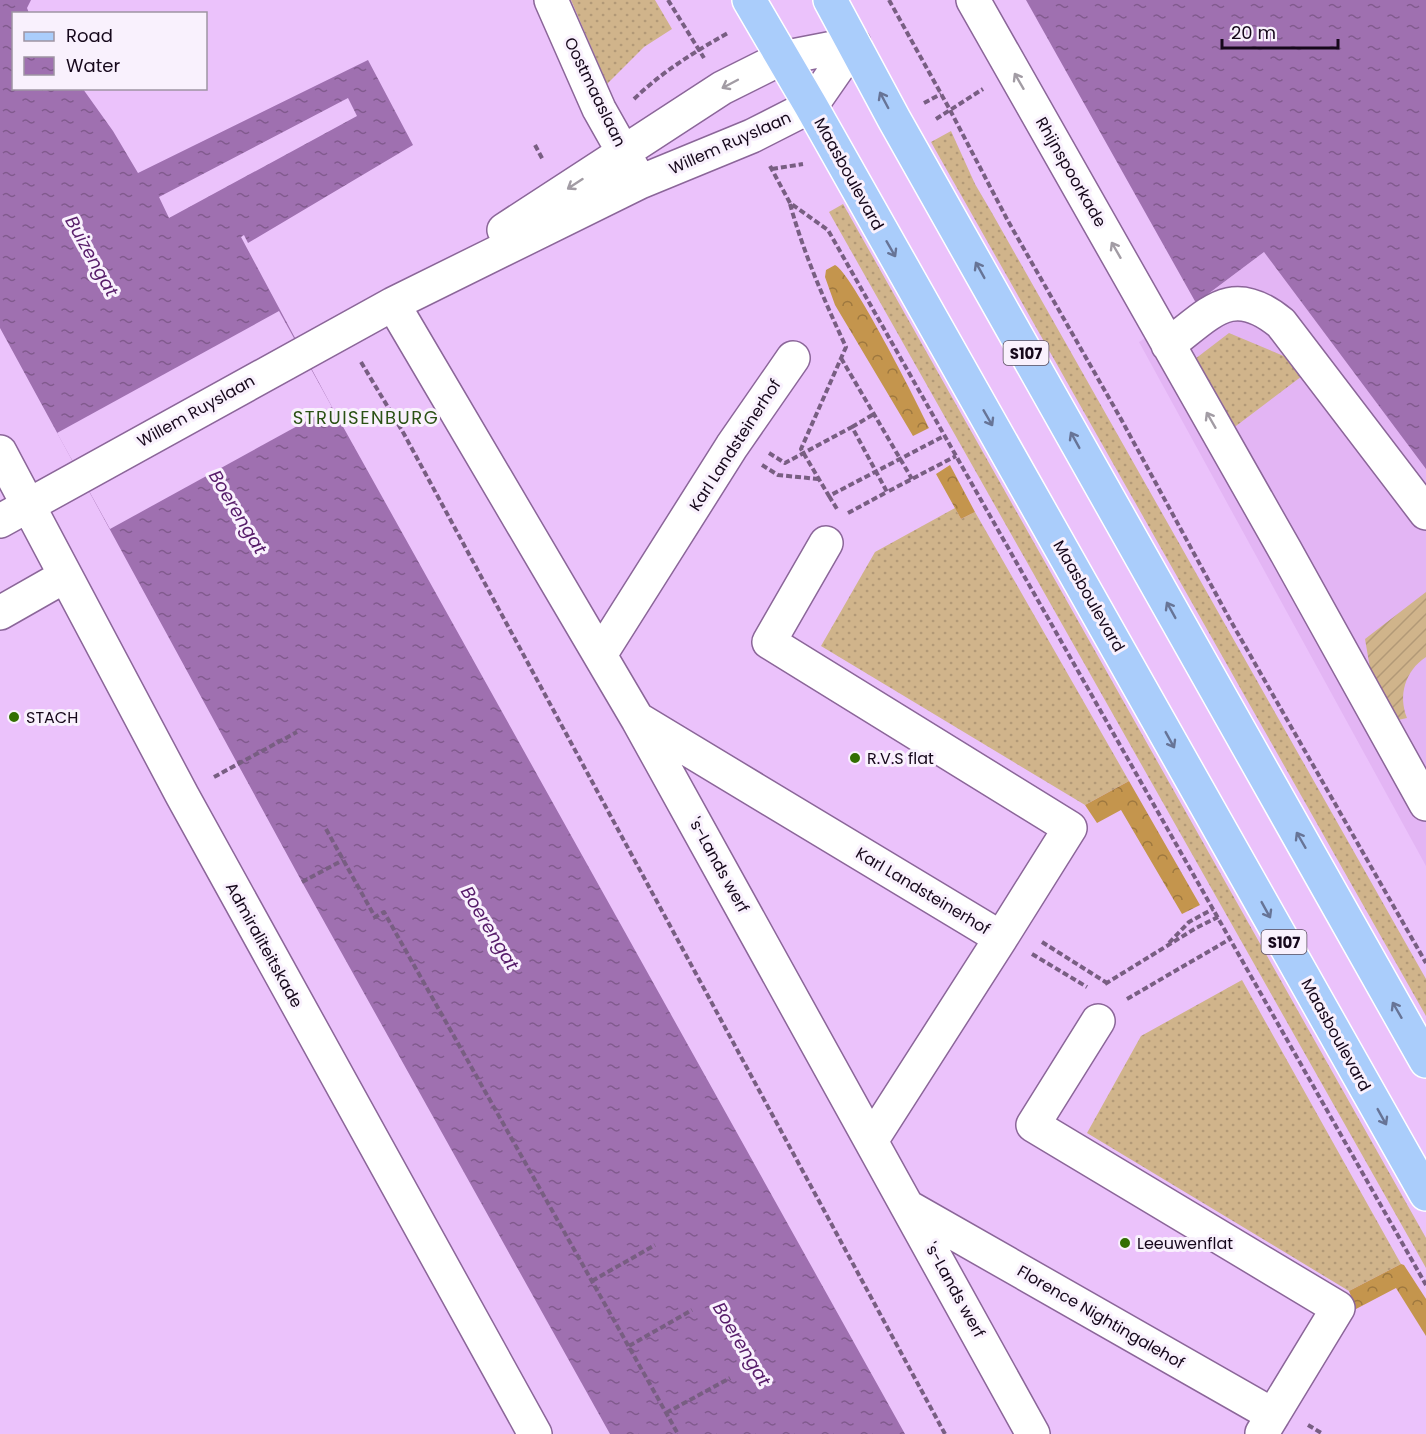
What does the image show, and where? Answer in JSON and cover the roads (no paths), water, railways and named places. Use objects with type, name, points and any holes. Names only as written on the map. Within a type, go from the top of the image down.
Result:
[{"type":"main road","name":"Maasboulevard","points":[[748,0],[811,106],[1426,1194]]},
{"type":"main road","name":"S107","points":[[830,0],[1193,651],[1426,1061]]},
{"type":"street","name":"Oostmaaslaan","points":[[551,0],[599,109],[640,182]]},
{"type":"street","name":"Rhijnspoorkade","points":[[973,0],[1328,626],[1426,804]]},
{"type":"street","name":"Willem Ruyslaan","points":[[393,304],[722,88],[782,58],[854,44]]},
{"type":"street","name":"Willem Ruyslaan","points":[[0,521],[393,304],[640,182],[752,136],[811,106],[854,44]]},
{"type":"street","points":[[1168,345],[1222,305],[1239,303],[1256,306],[1268,312],[1281,322],[1426,513]]},
{"type":"street","name":"'s-Lands werf","points":[[393,304],[638,720],[1033,1434]]},
{"type":"street","name":"Karl Landsteinerhof","points":[[600,655],[732,446],[793,358]]},
{"type":"street","name":"Admiraliteitskade","points":[[0,452],[182,795],[535,1434]]},
{"type":"street","points":[[826,543],[769,642],[1070,828],[1001,938]]},
{"type":"street","points":[[0,613],[65,576]]},
{"type":"street","name":"Karl Landsteinerhof","points":[[638,720],[1001,938],[871,1141]]},
{"type":"street","points":[[1103,1006],[1033,1125],[1338,1308],[1267,1424]]},
{"type":"street","name":"Florence Nightingalehof","points":[[910,1208],[1267,1424]]},
{"type":"water","points":[[0,0],[31,0],[27,8],[29,12],[12,12],[12,90],[84,90],[113,131],[138,173],[368,60],[413,145],[248,243],[244,235],[241,237],[332,407],[905,1434],[610,1434],[302,882],[0,328]],"holes":[[[348,98],[357,116],[169,218],[159,197]]]},
{"type":"water","points":[[1026,0],[1426,0],[1426,469],[1264,252],[1196,303]]},
{"type":"place","name":"STACH","points":[[14,717]]},
{"type":"place","name":"R.V.S flat","points":[[855,758]]},
{"type":"place","name":"Leeuwenflat","points":[[1125,1243]]},
{"type":"district","name":"STRUISENBURG","points":[[366,417]]},
{"type":"water label","name":"Buizengat","points":[[92,256]]},
{"type":"water label","name":"Boerengat","points":[[238,512]]},
{"type":"water label","name":"Boerengat","points":[[490,928]]},
{"type":"water label","name":"Boerengat","points":[[742,1344]]}]
